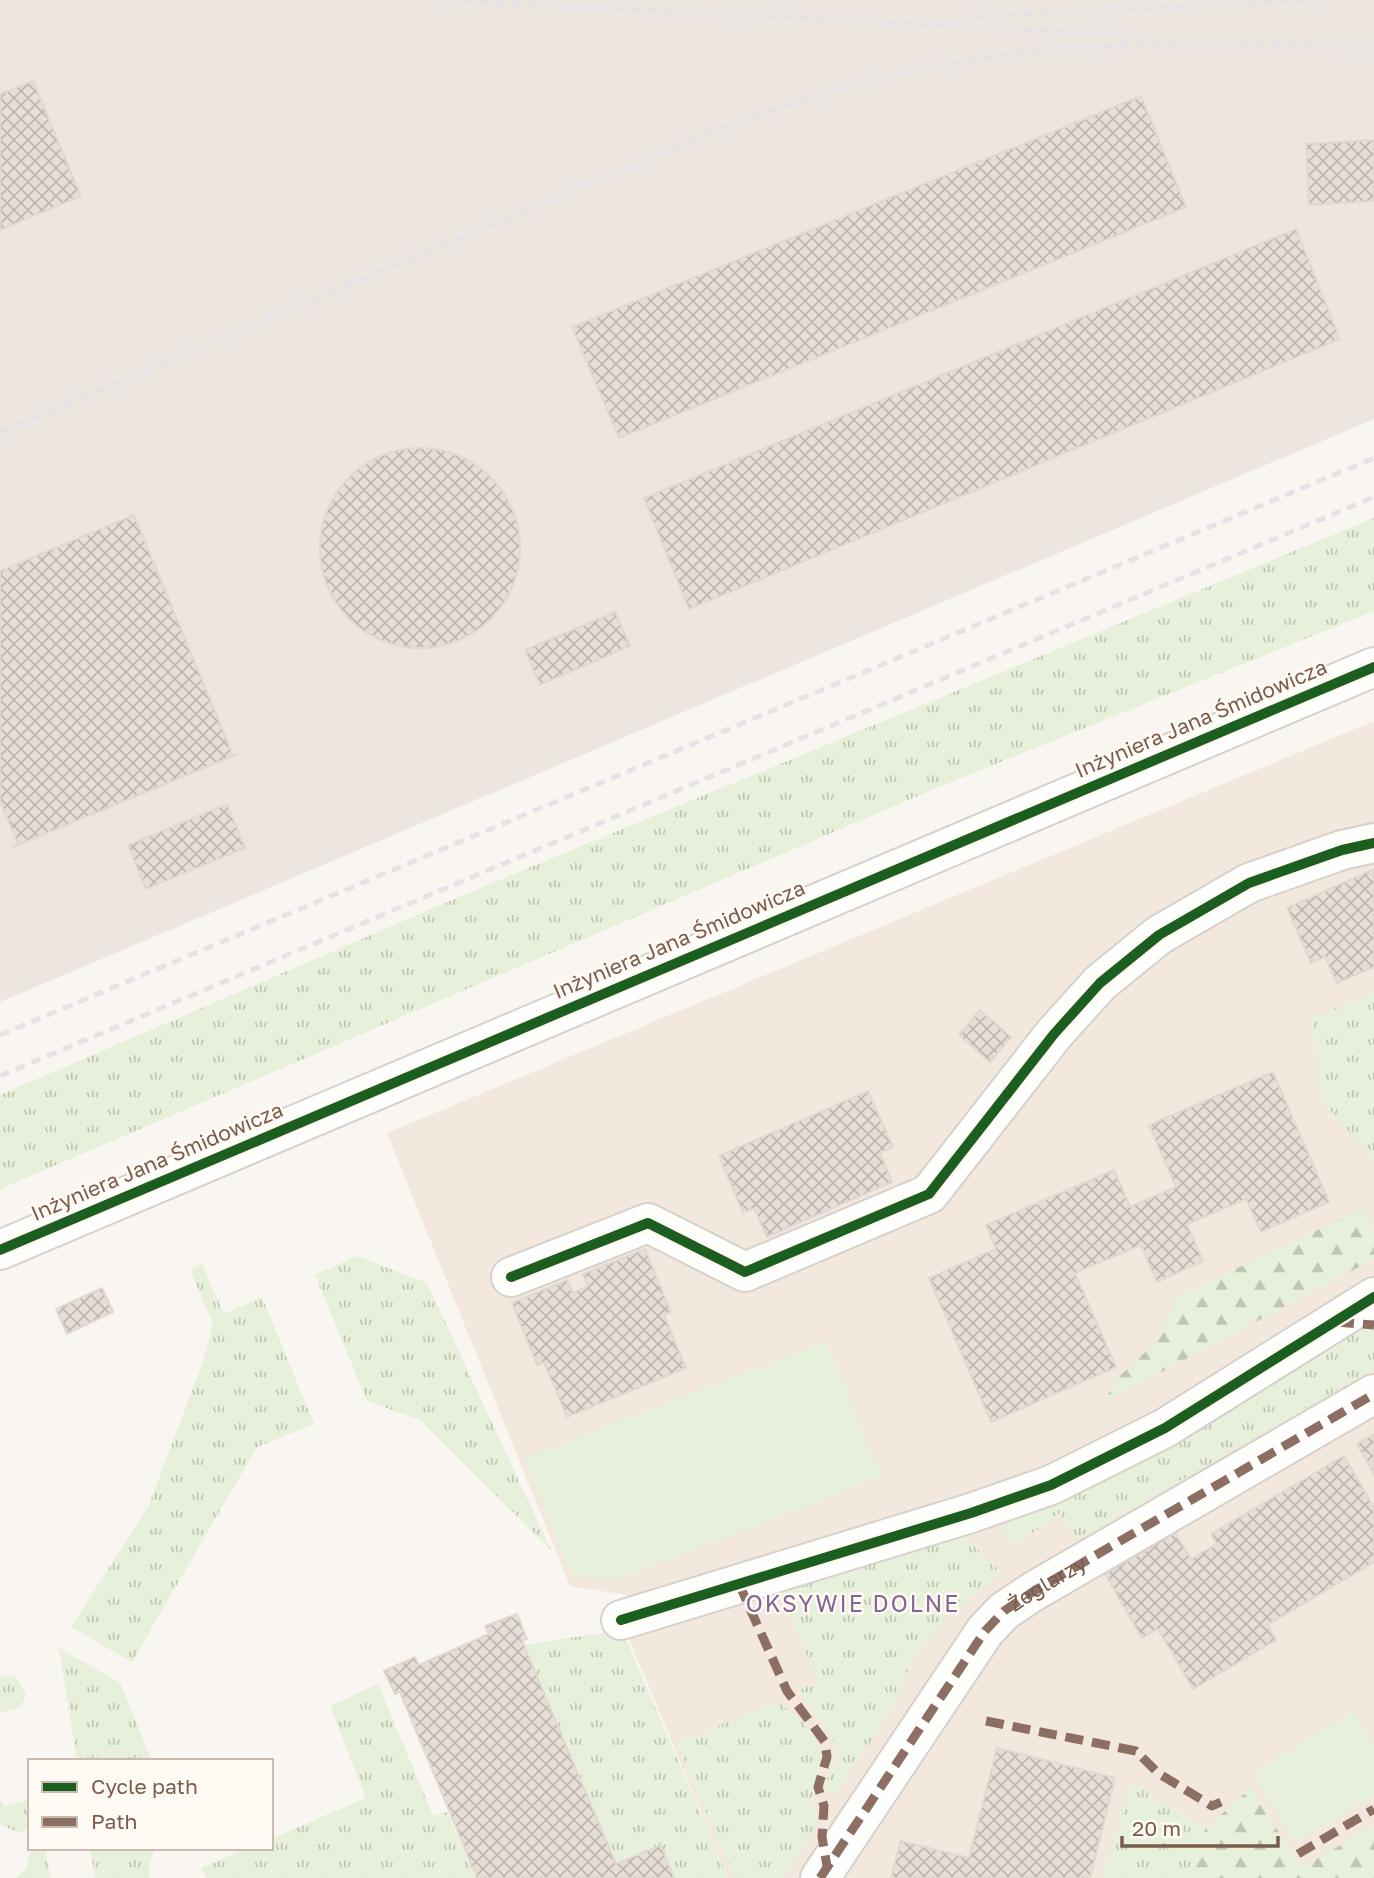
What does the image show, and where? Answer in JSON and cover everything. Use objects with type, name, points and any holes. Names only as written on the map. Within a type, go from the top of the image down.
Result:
[{"type":"street","name":"Inżyniera Jana Śmidowicza","points":[[0,1250],[1374,667]]},
{"type":"street","points":[[511,1277],[648,1223],[745,1272],[929,1194],[1054,1034],[1100,983],[1159,934],[1249,883],[1342,850],[1374,843]]},
{"type":"street","points":[[621,1620],[971,1513],[1051,1485],[1165,1428],[1374,1297]]},
{"type":"street","name":"Żeglarzy","points":[[820,1878],[985,1632],[1004,1611],[1374,1394]]},
{"type":"shaded area","points":[[0,0],[1374,0],[1374,419],[0,1002]]},
{"type":"shaded area","points":[[1374,721],[1374,1827],[1301,1867],[1251,1788],[1206,1828],[1131,1784],[1103,1878],[728,1878],[626,1631],[627,1595],[570,1586],[387,1133]]},
{"type":"green space","points":[[1374,518],[1374,611],[934,789],[0,1189],[0,1095],[466,894]]},
{"type":"green space","points":[[1374,992],[1374,1160],[1321,1100],[1312,1018]]},
{"type":"green space","points":[[1363,1209],[1374,1232],[1374,1259],[1107,1401],[1112,1383],[1155,1343],[1178,1296]]},
{"type":"green space","points":[[357,1256],[427,1283],[551,1550],[420,1420],[367,1401],[315,1275]]},
{"type":"green space","points":[[202,1264],[224,1314],[262,1297],[314,1424],[257,1447],[132,1662],[71,1627],[148,1507],[203,1362],[213,1324],[190,1270]]},
{"type":"green space","points":[[1374,1321],[1374,1369],[1077,1540],[1059,1513],[1015,1546],[990,1515],[1173,1441]]},
{"type":"green space","points":[[827,1341],[881,1477],[617,1580],[571,1574],[524,1458]]},
{"type":"green space","points":[[953,1526],[1002,1573],[948,1616],[910,1663],[900,1698],[837,1792],[827,1792],[824,1785],[834,1765],[834,1744],[824,1725],[798,1691],[818,1681],[781,1594]]},
{"type":"green space","points":[[622,1630],[728,1878],[675,1878],[661,1845],[617,1864],[524,1645]]},
{"type":"green space","points":[[59,1648],[120,1683],[151,1759],[77,1759]]},
{"type":"green space","points":[[15,1675],[26,1695],[21,1706],[0,1713],[0,1677]]},
{"type":"green space","points":[[378,1684],[433,1816],[447,1812],[476,1878],[206,1878],[201,1868],[244,1850],[273,1850],[273,1838],[366,1798],[330,1706]]},
{"type":"green space","points":[[777,1701],[806,1726],[819,1746],[821,1765],[814,1802],[819,1821],[785,1878],[734,1878],[677,1743]]},
{"type":"green space","points":[[1353,1711],[1374,1745],[1374,1795],[1295,1843],[1252,1773]]},
{"type":"green space","points":[[1131,1783],[1206,1828],[1185,1878],[1103,1878]]},
{"type":"green space","points":[[1251,1788],[1301,1867],[1374,1827],[1374,1878],[1185,1878],[1206,1828]]},
{"type":"green space","points":[[0,1798],[4,1807],[28,1800],[28,1829],[19,1833],[0,1824]]},
{"type":"green space","points":[[31,1850],[45,1850],[51,1878],[16,1878],[26,1869]]},
{"type":"green space","points":[[90,1850],[154,1850],[149,1865],[149,1878],[95,1878]]},
{"type":"building","points":[[33,81],[81,196],[0,230],[0,94]]},
{"type":"building","points":[[1141,96],[1186,207],[619,438],[572,327]]},
{"type":"building","points":[[1374,140],[1374,201],[1309,205],[1306,144]]},
{"type":"building","points":[[1296,229],[1340,339],[689,609],[644,498]]},
{"type":"building","points":[[420,448],[440,450],[458,456],[491,477],[512,510],[518,528],[518,568],[512,586],[491,619],[458,640],[440,646],[420,648],[400,646],[382,640],[349,619],[328,586],[322,568],[320,548],[322,528],[328,510],[349,477],[382,456],[400,450]]},
{"type":"building","points":[[134,515],[233,755],[238,754],[13,847],[18,844],[0,801],[0,571]]},
{"type":"building","points":[[615,612],[630,646],[540,685],[525,650]]},
{"type":"building","points":[[227,804],[245,848],[146,889],[128,845]]},
{"type":"building","points":[[1374,869],[1374,967],[1337,983],[1325,957],[1311,963],[1287,908]]},
{"type":"building","points":[[980,1010],[1011,1037],[990,1062],[959,1035]]},
{"type":"building","points":[[1273,1072],[1329,1202],[1261,1232],[1246,1199],[1187,1224],[1203,1261],[1157,1282],[1141,1245],[1075,1273],[1116,1367],[991,1422],[929,1278],[996,1249],[986,1225],[1114,1170],[1130,1207],[1176,1187],[1149,1125]]},
{"type":"building","points":[[868,1091],[893,1147],[880,1153],[892,1182],[767,1237],[754,1208],[743,1213],[719,1156]]},
{"type":"building","points":[[645,1249],[671,1312],[664,1315],[686,1368],[567,1417],[544,1362],[537,1365],[512,1303],[567,1280],[573,1293],[588,1286],[583,1274]]},
{"type":"building","points":[[102,1288],[113,1312],[67,1334],[56,1309]]},
{"type":"building","points":[[1374,1434],[1374,1474],[1357,1444]]},
{"type":"building","points":[[1344,1456],[1374,1508],[1374,1562],[1267,1625],[1276,1640],[1193,1689],[1158,1629],[1142,1638],[1105,1574],[1175,1533],[1191,1559],[1217,1544],[1211,1534]]},
{"type":"building","points":[[517,1614],[527,1639],[522,1641],[616,1864],[661,1845],[674,1878],[477,1878],[400,1692],[395,1694],[384,1671],[415,1657],[419,1665],[489,1634],[485,1626]]},
{"type":"building","points":[[997,1748],[1115,1778],[1090,1878],[891,1878],[901,1841],[969,1858]]},
{"type":"railway","points":[[444,0],[1155,36]]},
{"type":"railway","points":[[973,17],[1316,0]]},
{"type":"railway","points":[[0,432],[743,119],[850,86],[928,68],[1054,50],[1182,43],[1374,48]]},
{"type":"railway","points":[[0,1035],[1374,458]]},
{"type":"railway","points":[[0,1076],[1374,497]]},
{"type":"marked path","points":[[1336,1322],[1374,1325]]},
{"type":"marked path","points":[[820,1878],[985,1631],[1004,1611],[1374,1394]]},
{"type":"marked path","points":[[739,1584],[787,1691],[825,1742],[827,1757],[818,1787],[824,1806],[822,1837],[827,1866]]},
{"type":"marked path","points":[[986,1721],[1136,1751],[1158,1773],[1212,1806],[1221,1802]]},
{"type":"marked path","points":[[1298,1854],[1374,1809]]},
{"type":"cycle path","points":[[0,1250],[1374,667]]},
{"type":"cycle path","points":[[511,1277],[648,1223],[745,1272],[929,1194],[1054,1034],[1100,983],[1159,935],[1249,883],[1342,850],[1374,843]]},
{"type":"cycle path","points":[[621,1620],[971,1513],[1051,1485],[1165,1428],[1374,1297]]},
{"type":"district","name":"OKSYWIE DOLNE","points":[[853,1604]]}]
